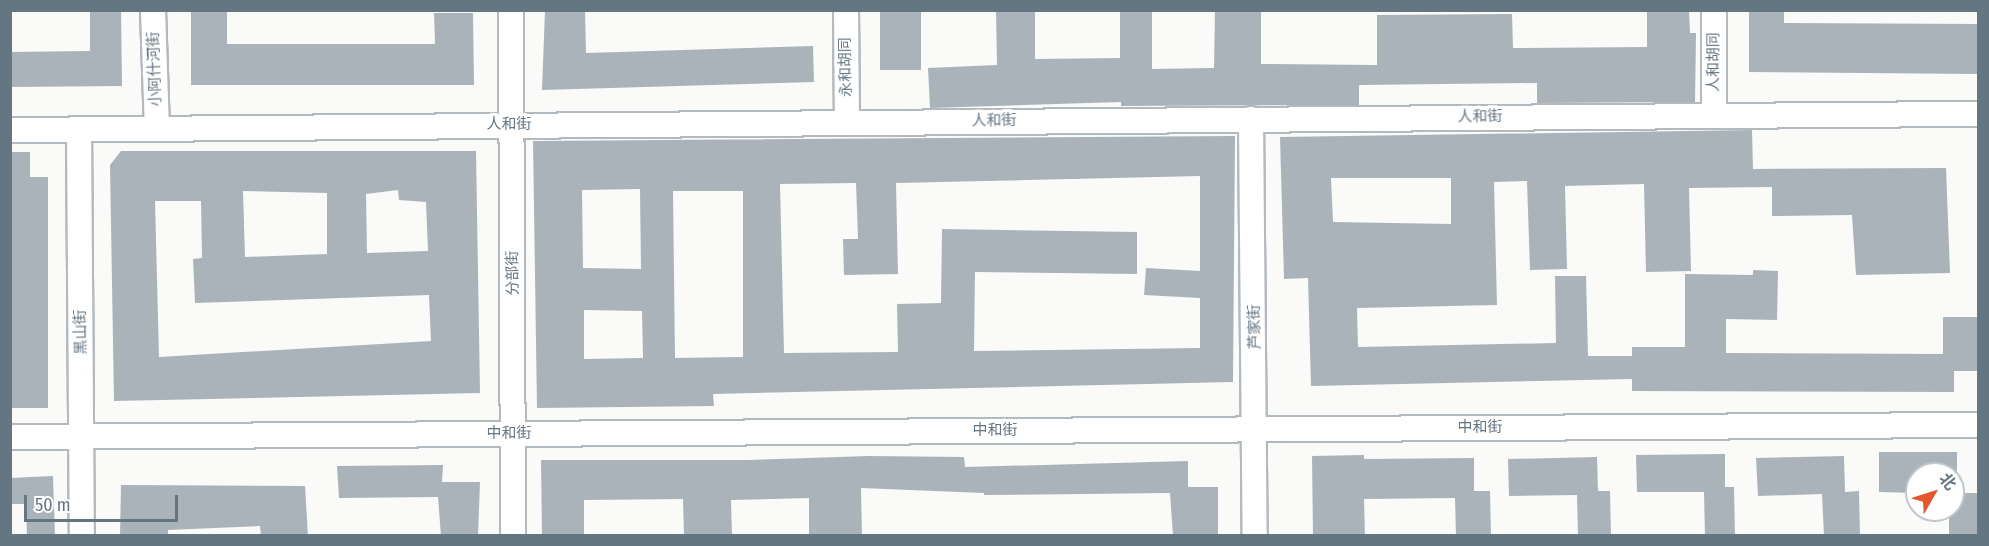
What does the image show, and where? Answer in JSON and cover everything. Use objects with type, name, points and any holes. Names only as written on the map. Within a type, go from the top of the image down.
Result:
[{"type":"street","name":"小阿什河街","points":[[153,10],[157,129]]},
{"type":"street","name":"分部街","points":[[511,10],[513,536]]},
{"type":"street","name":"永和胡同","points":[[846,10],[847,123]]},
{"type":"street","name":"人和胡同","points":[[1714,10],[1714,114]]},
{"type":"street","name":"人和街","points":[[10,130],[1714,114],[1978,114]]},
{"type":"street","name":"芦家街","points":[[1251,119],[1256,536]]},
{"type":"street","name":"黑山街","points":[[79,129],[82,536]]},
{"type":"street","name":"中和街","points":[[10,437],[1978,425]]},
{"type":"building","points":[[90,10],[121,10],[122,86],[10,87],[10,52],[90,51]]},
{"type":"building","points":[[191,10],[227,10],[227,44],[435,44],[434,13],[473,13],[474,85],[191,85]]},
{"type":"building","points":[[545,10],[585,10],[586,53],[813,46],[814,82],[542,90]]},
{"type":"building","points":[[880,10],[921,10],[921,70],[880,70]]},
{"type":"building","points":[[996,10],[1035,10],[1035,59],[1120,58],[1120,10],[1152,10],[1152,69],[1214,68],[1215,10],[1261,10],[1261,64],[1377,65],[1377,15],[1512,14],[1513,48],[1647,47],[1647,10],[1689,10],[1690,33],[1696,33],[1695,102],[1537,103],[1537,83],[1359,85],[1359,105],[1121,106],[1121,102],[930,108],[928,68],[997,65]]},
{"type":"building","points":[[1749,10],[1784,10],[1784,23],[1977,24],[1977,74],[1749,72]]},
{"type":"building","points":[[1752,130],[1753,169],[1946,168],[1950,273],[1856,275],[1852,215],[1772,216],[1772,187],[1689,188],[1691,271],[1646,272],[1644,184],[1565,186],[1567,269],[1530,270],[1527,181],[1494,182],[1497,305],[1357,308],[1358,347],[1556,343],[1555,276],[1586,276],[1588,356],[1632,356],[1632,347],[1685,347],[1685,274],[1753,275],[1753,270],[1778,271],[1777,320],[1726,319],[1726,353],[1943,354],[1943,317],[1978,317],[1978,371],[1954,371],[1954,392],[1632,391],[1632,379],[1311,386],[1308,278],[1284,279],[1280,137]],"holes":[[[1331,178],[1451,178],[1451,224],[1333,222]]]},
{"type":"building","points":[[1235,136],[1233,382],[713,394],[714,406],[537,408],[533,141]],"holes":[[[1200,176],[1200,271],[1146,268],[1144,295],[1200,298],[1200,348],[974,351],[975,272],[1137,274],[1137,232],[942,229],[941,303],[897,304],[898,352],[784,353],[780,184],[856,183],[858,239],[843,239],[844,275],[898,274],[896,183]],[[640,189],[641,269],[583,268],[582,190]],[[673,191],[743,191],[743,357],[675,358]],[[584,310],[642,311],[643,358],[584,359]]]},
{"type":"building","points":[[121,151],[476,151],[480,393],[114,401],[110,165]],"holes":[[[398,190],[399,200],[426,202],[428,251],[367,253],[366,194]],[[243,191],[327,193],[327,254],[245,257]],[[155,201],[201,201],[202,258],[193,259],[195,303],[429,295],[431,341],[159,357]]]},
{"type":"building","points":[[10,152],[30,152],[30,177],[48,177],[48,408],[10,408]]},
{"type":"building","points":[[1879,452],[1957,452],[1957,462],[1905,462],[1905,493],[1879,492]]},
{"type":"building","points":[[1725,454],[1725,487],[1734,487],[1735,536],[1705,536],[1704,492],[1637,492],[1636,455]]},
{"type":"building","points":[[1364,455],[1364,459],[1474,458],[1474,491],[1490,491],[1491,536],[1456,536],[1455,498],[1364,499],[1365,536],[1313,536],[1312,456]]},
{"type":"building","points":[[869,456],[964,457],[965,467],[1188,461],[1188,487],[1218,487],[1218,536],[1173,536],[1170,493],[984,495],[984,493],[861,488],[862,536],[809,536],[809,498],[731,500],[732,536],[684,536],[683,499],[584,500],[584,536],[542,536],[541,460],[747,460]]},
{"type":"building","points":[[1844,456],[1845,492],[1859,491],[1860,536],[1824,536],[1822,494],[1758,496],[1756,458]]},
{"type":"building","points":[[1597,457],[1598,491],[1610,491],[1611,536],[1578,536],[1577,495],[1509,496],[1508,459]]},
{"type":"building","points":[[443,465],[442,482],[480,482],[478,536],[441,536],[438,497],[339,498],[337,466]]},
{"type":"building","points":[[53,476],[55,536],[27,536],[26,504],[10,504],[10,478]]},
{"type":"building","points":[[121,485],[305,486],[308,536],[261,536],[260,526],[168,530],[168,536],[120,536]]},
{"type":"building","points":[[1965,493],[1978,493],[1978,536],[1949,536],[1949,522],[1965,522]]}]
